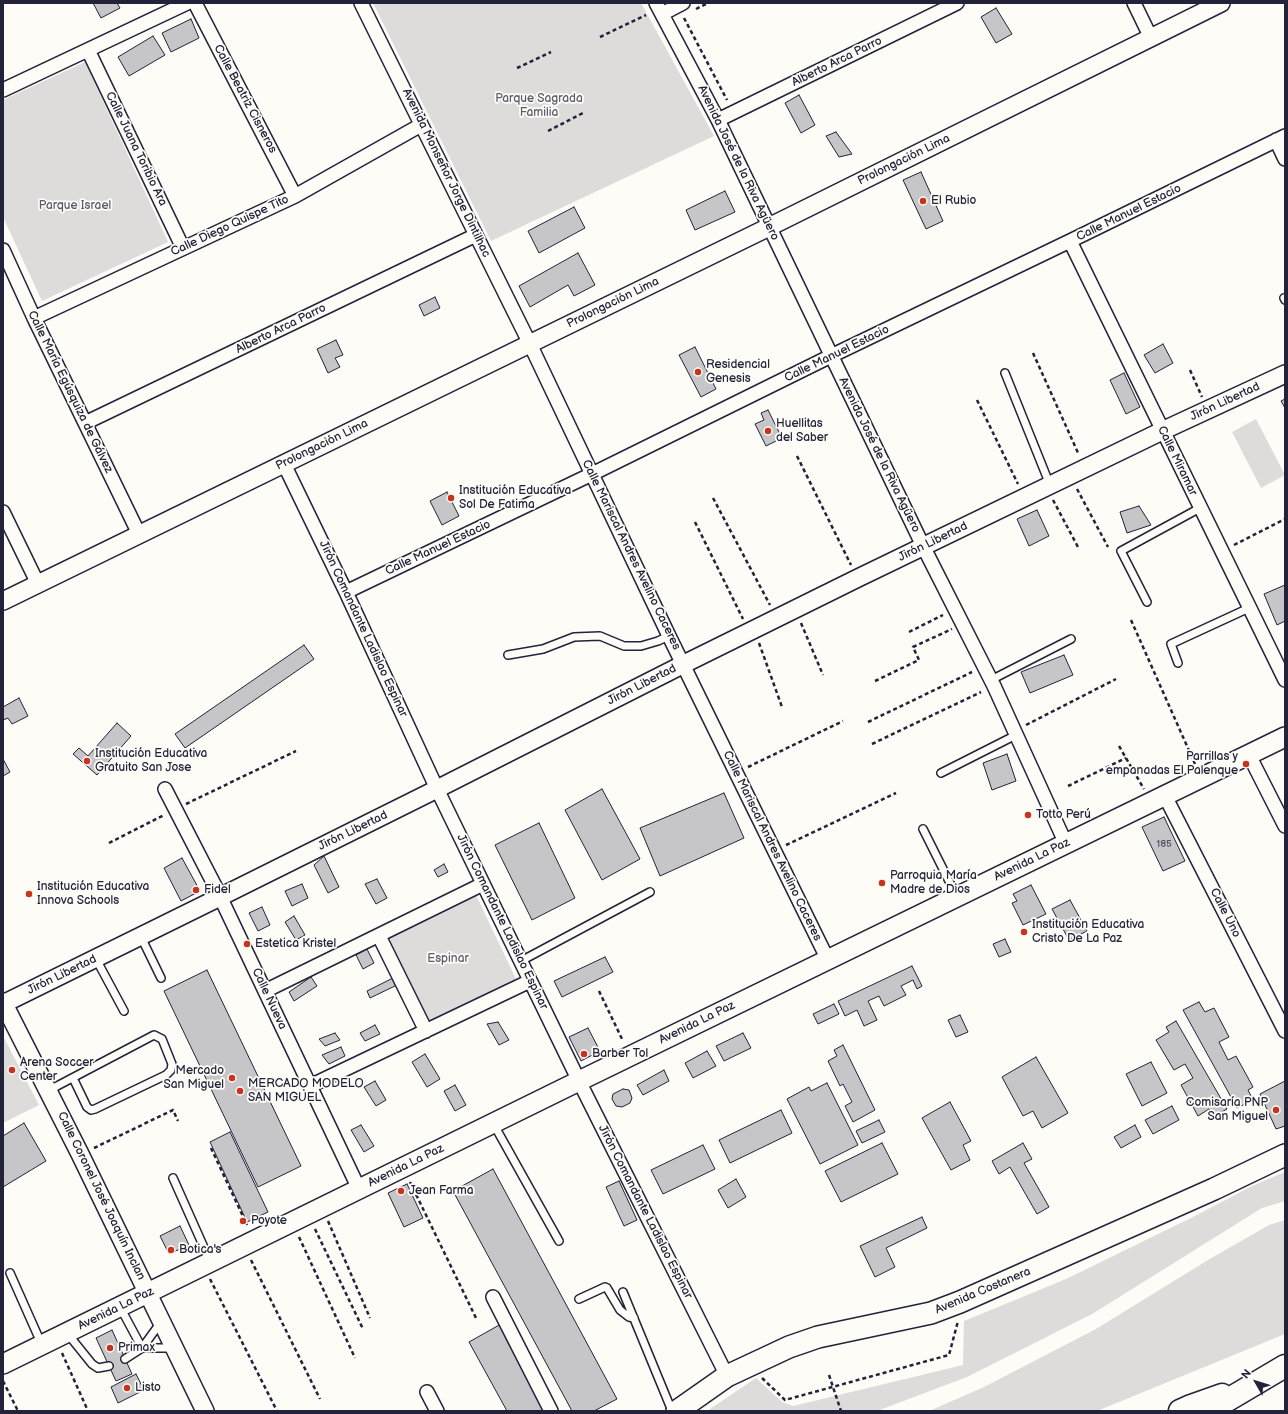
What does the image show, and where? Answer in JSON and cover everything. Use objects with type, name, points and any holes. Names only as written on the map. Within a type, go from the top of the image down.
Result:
[{"type":"highway","points":[[1209,1411],[1285,1366]]},
{"type":"highway","points":[[1180,1411],[1252,1385]]},
{"type":"main road","name":"Avenida La Paz","points":[[3,1364],[1158,799],[1200,777],[1285,737]]},
{"type":"main road","name":"Avenida Costanera","points":[[677,1411],[727,1376],[789,1347],[818,1337],[931,1313],[960,1302],[1214,1189],[1285,1155]]},
{"type":"street","points":[[3,90],[187,3]]},
{"type":"street","name":"Calle Beatriz Cisneros","points":[[195,3],[295,196]]},
{"type":"street","name":"Avenida Monseñor Jorge Dintilhac","points":[[361,3],[530,344]]},
{"type":"street","name":"Alberto Arca Parro","points":[[718,120],[957,3]]},
{"type":"street","points":[[1134,3],[1151,38]]},
{"type":"street","name":"Prolongación Lima","points":[[3,601],[769,227],[1221,3]]},
{"type":"street","points":[[659,8],[683,9]]},
{"type":"street","name":"Avenida José de la Riva Agüero","points":[[659,8],[718,120],[923,546],[992,683],[1066,844]]},
{"type":"street","name":"Calle Juana Toribio Ara","points":[[88,50],[183,248]]},
{"type":"street","name":"Calle Diego Quispe Tito","points":[[34,318],[295,196],[421,125]]},
{"type":"street","points":[[1280,138],[1285,159]]},
{"type":"street","name":"Calle Manuel Estacio","points":[[346,592],[592,474],[1280,138]]},
{"type":"street","name":"Alberto Arca Parro","points":[[85,423],[476,234]]},
{"type":"street","name":"Calle Miramar","points":[[1070,241],[1162,432],[1285,680]]},
{"type":"street","name":"Calle María Egúsquiza de Gálvez","points":[[3,250],[34,318],[139,534]]},
{"type":"street","name":"Calle Mariscal Andres Avelino Caceres","points":[[530,344],[669,636],[828,960]]},
{"type":"street","name":"Jirón Libertad","points":[[3,1003],[220,898],[684,664],[923,546],[1285,374]]},
{"type":"street","name":"Jirón Comandante Ladislao Espinar","points":[[284,464],[346,592],[437,789],[530,981],[727,1376]]},
{"type":"street","points":[[3,512],[38,584]]},
{"type":"street","points":[[1249,755],[1285,826]]},
{"type":"street","name":"Calle Nueva","points":[[165,789],[220,898],[359,1189]]},
{"type":"street","name":"Calle Uno","points":[[1158,799],[1285,1030]]},
{"type":"street","points":[[265,991],[483,884]]},
{"type":"street","points":[[379,936],[426,1031]]},
{"type":"street","points":[[310,1086],[530,981]]},
{"type":"street","name":"Calle Coronel José Joaquín Inclan","points":[[3,1003],[49,1091],[149,1293],[205,1411]]},
{"type":"street","points":[[493,1297],[551,1411]]},
{"type":"street","points":[[427,1392],[437,1411]]},
{"type":"lane","points":[[1005,373],[1048,486]]},
{"type":"lane","points":[[1147,602],[1121,551],[1200,508]]},
{"type":"lane","points":[[1178,663],[1171,644],[1249,608]]},
{"type":"lane","points":[[508,655],[543,649],[574,637],[600,636],[624,646],[641,646],[669,636]]},
{"type":"lane","points":[[992,683],[1071,639]]},
{"type":"lane","points":[[941,772],[1015,733]]},
{"type":"lane","points":[[923,829],[957,897]]},
{"type":"lane","points":[[521,961],[650,892]]},
{"type":"lane","points":[[141,936],[161,978]]},
{"type":"lane","points":[[95,958],[124,1011]]},
{"type":"lane","points":[[49,1091],[72,1078],[154,1035],[162,1039],[172,1064],[171,1070],[166,1075],[91,1110],[87,1107],[72,1078]]},
{"type":"lane","points":[[493,1123],[559,1241]]},
{"type":"lane","points":[[173,1178],[207,1264]]},
{"type":"lane","points":[[10,1273],[55,1339],[98,1368],[109,1366]]},
{"type":"lane","points":[[579,1299],[605,1287],[620,1310],[629,1317],[634,1318]]},
{"type":"lane","points":[[624,1292],[672,1411]]},
{"type":"lane","points":[[120,1307],[142,1348]]},
{"type":"lane","points":[[125,1359],[142,1348],[162,1320]]},
{"type":"lane","points":[[142,1348],[175,1348]]},
{"type":"path","points":[[683,9],[728,103]]},
{"type":"path","points":[[600,37],[646,15]]},
{"type":"path","points":[[517,68],[551,52]]},
{"type":"path","points":[[548,131],[583,113]]},
{"type":"path","points":[[1033,353],[1108,547]]},
{"type":"path","points":[[1190,370],[1208,410]]},
{"type":"path","points":[[977,400],[1025,498]]},
{"type":"path","points":[[797,456],[858,578]]},
{"type":"path","points":[[1048,486],[1078,547]]},
{"type":"path","points":[[713,498],[777,618]]},
{"type":"path","points":[[1221,551],[1285,519]]},
{"type":"path","points":[[695,522],[752,630],[782,707]]},
{"type":"path","points":[[795,609],[822,675]]},
{"type":"path","points":[[910,632],[955,609]]},
{"type":"path","points":[[1131,620],[1200,777]]},
{"type":"path","points":[[875,681],[919,660],[913,647],[962,624]]},
{"type":"path","points":[[868,722],[984,667]]},
{"type":"path","points":[[1015,733],[1116,679]]},
{"type":"path","points":[[872,744],[992,683]]},
{"type":"path","points":[[736,772],[843,721]]},
{"type":"path","points":[[1119,746],[1126,758],[1158,799]]},
{"type":"path","points":[[109,843],[175,809],[296,751]]},
{"type":"path","points":[[1068,786],[1126,758]]},
{"type":"path","points":[[774,851],[896,793]]},
{"type":"path","points":[[599,991],[630,1056]]},
{"type":"path","points":[[80,1154],[173,1110],[178,1121]]},
{"type":"path","points":[[210,1148],[249,1244],[320,1399]]},
{"type":"path","points":[[403,1168],[476,1318]]},
{"type":"path","points":[[315,1211],[370,1318]]},
{"type":"path","points":[[315,1211],[363,1329]]},
{"type":"path","points":[[292,1223],[356,1358]]},
{"type":"path","points":[[207,1264],[277,1411]]},
{"type":"path","points":[[55,1339],[88,1411]]},
{"type":"path","points":[[829,1375],[841,1411]]},
{"type":"path","points":[[3,1380],[18,1411]]},
{"type":"green space","name":"Parque Sagrada Familia","points":[[373,3],[641,3],[714,136],[491,241]]},
{"type":"green space","name":"Parque Israel","points":[[85,62],[168,242],[42,301],[3,217],[3,100]]},
{"type":"green space","points":[[1256,419],[1285,475],[1261,488],[1232,432]]},
{"type":"green space","name":"Espinar","points":[[475,893],[516,979],[422,1026],[380,940]]},
{"type":"green space","name":"Arena Soccer Center","points":[[3,1036],[39,1105],[3,1123]]},
{"type":"green space","points":[[1285,1172],[1285,1201],[1262,1208],[1092,1314],[967,1377],[877,1411],[707,1411],[756,1378],[782,1402],[793,1406],[963,1365],[964,1321],[1066,1279],[1193,1217],[1252,1186]]},
{"type":"green space","points":[[1285,1220],[1285,1334],[1097,1411],[929,1411],[984,1387],[1096,1329],[1208,1260],[1269,1225]]},
{"type":"building","points":[[93,3],[117,3],[120,8],[101,18]]},
{"type":"building","points":[[996,8],[1012,34],[996,43],[981,17]]},
{"type":"building","points":[[191,19],[199,38],[171,52],[162,33]]},
{"type":"building","points":[[153,36],[165,55],[129,76],[118,57]]},
{"type":"building","points":[[799,95],[815,125],[801,133],[785,103]]},
{"type":"building","points":[[836,132],[852,154],[839,157],[826,136]]},
{"type":"building","name":"El Rubio","points":[[921,172],[943,221],[926,229],[903,180]]},
{"type":"building","points":[[725,191],[735,212],[695,230],[686,210]]},
{"type":"building","points":[[574,207],[585,228],[539,253],[528,231]]},
{"type":"building","points":[[578,253],[595,285],[574,296],[568,285],[530,307],[519,286]]},
{"type":"building","points":[[435,297],[440,308],[424,316],[419,305]]},
{"type":"building","points":[[336,340],[343,355],[335,358],[340,367],[328,373],[317,349]]},
{"type":"building","points":[[1163,344],[1173,363],[1155,373],[1144,355]]},
{"type":"building","name":"Residencial Genesis","points":[[695,347],[716,389],[701,397],[679,355]]},
{"type":"building","points":[[1124,373],[1140,407],[1126,414],[1110,380]]},
{"type":"building","points":[[1285,399],[1285,408],[1281,401]]},
{"type":"building","name":"Huellitas del Saber","points":[[768,410],[782,438],[766,446],[755,424],[764,420],[761,413]]},
{"type":"building","points":[[447,492],[459,516],[442,525],[430,501]]},
{"type":"building","points":[[1139,506],[1151,525],[1127,533],[1120,512]]},
{"type":"building","points":[[1037,510],[1049,536],[1029,546],[1017,519]]},
{"type":"building","points":[[1285,585],[1285,621],[1277,625],[1264,594]]},
{"type":"building","points":[[304,645],[314,659],[185,748],[175,734]]},
{"type":"building","points":[[1064,655],[1073,675],[1030,693],[1021,672]]},
{"type":"building","points":[[19,698],[28,716],[12,724],[8,718],[3,720],[3,707]]},
{"type":"building","points":[[117,723],[131,736],[97,775],[73,754],[79,748],[88,756]]},
{"type":"building","points":[[1007,754],[1016,781],[992,790],[983,763]]},
{"type":"building","points":[[3,759],[10,772],[3,776]]},
{"type":"building","points":[[602,789],[640,859],[602,880],[565,810]]},
{"type":"building","points":[[724,793],[744,838],[660,876],[640,828]]},
{"type":"building","points":[[1164,817],[1185,861],[1163,871],[1142,827]]},
{"type":"building","points":[[539,823],[575,898],[532,920],[495,845]]},
{"type":"building","points":[[324,856],[339,887],[328,893],[314,865]]},
{"type":"building","points":[[182,858],[200,891],[181,901],[164,868]]},
{"type":"building","points":[[444,864],[448,872],[438,877],[434,870]]},
{"type":"building","points":[[377,879],[387,898],[376,904],[365,884]]},
{"type":"building","points":[[302,884],[308,898],[292,906],[285,891]]},
{"type":"building","points":[[1031,885],[1046,914],[1023,925],[1012,903],[1017,901],[1013,894]]},
{"type":"building","points":[[1070,900],[1087,931],[1069,940],[1052,909]]},
{"type":"building","points":[[262,907],[270,925],[258,931],[249,913]]},
{"type":"building","points":[[294,916],[305,935],[296,940],[285,922]]},
{"type":"building","points":[[1005,939],[1011,952],[999,957],[993,944]]},
{"type":"building","points":[[367,949],[374,963],[363,969],[356,955]]},
{"type":"building","points":[[605,957],[613,972],[562,997],[554,981]]},
{"type":"building","points":[[912,966],[922,986],[917,989],[913,980],[901,986],[906,995],[884,1006],[879,996],[868,1001],[877,1020],[864,1026],[857,1010],[845,1016],[838,1001]]},
{"type":"building","name":"Mercado San Miguel","points":[[207,970],[301,1166],[258,1187],[164,991]]},
{"type":"building","points":[[311,977],[317,986],[294,1001],[289,992]]},
{"type":"building","points":[[393,978],[397,985],[370,998],[367,991]]},
{"type":"building","points":[[1199,1002],[1205,1012],[1214,1008],[1229,1037],[1219,1042],[1228,1060],[1236,1056],[1253,1087],[1248,1090],[1253,1100],[1237,1108],[1183,1010]]},
{"type":"building","points":[[834,1004],[839,1014],[818,1024],[813,1014]]},
{"type":"building","points":[[960,1015],[968,1032],[956,1037],[948,1020]]},
{"type":"building","points":[[1176,1021],[1227,1109],[1213,1117],[1209,1109],[1198,1116],[1181,1085],[1193,1078],[1185,1064],[1174,1070],[1156,1040],[1169,1032],[1166,1027]]},
{"type":"building","points":[[498,1022],[509,1040],[499,1045],[487,1024]]},
{"type":"building","points":[[375,1025],[380,1034],[365,1041],[360,1033]]},
{"type":"building","points":[[588,1028],[600,1051],[581,1061],[569,1037]]},
{"type":"building","points":[[335,1033],[340,1040],[325,1046],[319,1039]]},
{"type":"building","points":[[743,1033],[751,1048],[724,1061],[716,1046]]},
{"type":"building","points":[[843,1045],[875,1110],[853,1122],[845,1106],[852,1102],[843,1084],[840,1086],[828,1061],[837,1056],[834,1050]]},
{"type":"building","points":[[341,1047],[345,1056],[329,1064],[322,1055]]},
{"type":"building","points":[[707,1051],[716,1066],[693,1078],[685,1063]]},
{"type":"building","points":[[425,1054],[440,1079],[427,1087],[412,1062]]},
{"type":"building","points":[[1036,1057],[1068,1113],[1042,1128],[1033,1111],[1023,1116],[1002,1077]]},
{"type":"building","points":[[1151,1062],[1167,1093],[1142,1106],[1126,1074]]},
{"type":"building","points":[[664,1070],[669,1081],[643,1095],[637,1085]]},
{"type":"building","points":[[375,1081],[386,1100],[376,1106],[364,1087]]},
{"type":"building","name":"Comisaría PNP San Miguel","points":[[1285,1081],[1285,1126],[1276,1129],[1260,1094]]},
{"type":"building","points":[[827,1083],[858,1145],[820,1164],[787,1099],[809,1087],[811,1091]]},
{"type":"building","points":[[455,1085],[466,1105],[455,1111],[444,1091]]},
{"type":"building","points":[[623,1089],[629,1090],[632,1098],[630,1103],[622,1107],[616,1106],[612,1099],[613,1094]]},
{"type":"building","points":[[950,1102],[971,1141],[963,1145],[970,1160],[951,1170],[922,1118]]},
{"type":"building","points":[[1172,1106],[1179,1120],[1153,1134],[1145,1120]]},
{"type":"building","points":[[781,1110],[792,1133],[730,1163],[719,1140]]},
{"type":"building","points":[[879,1120],[885,1132],[862,1143],[856,1131]]},
{"type":"building","points":[[24,1123],[46,1161],[3,1187],[3,1136]]},
{"type":"building","points":[[361,1125],[374,1146],[364,1152],[351,1130]]},
{"type":"building","points":[[1135,1125],[1141,1137],[1121,1148],[1114,1137]]},
{"type":"building","points":[[230,1132],[268,1212],[247,1222],[210,1142]]},
{"type":"building","points":[[882,1143],[898,1174],[841,1202],[825,1171]]},
{"type":"building","points":[[1023,1143],[1032,1159],[1024,1163],[1049,1207],[1037,1214],[1010,1167],[999,1174],[992,1161]]},
{"type":"building","points":[[703,1145],[715,1169],[663,1194],[651,1170]]},
{"type":"building","points":[[493,1169],[617,1399],[594,1411],[572,1411],[453,1191]]},
{"type":"building","points":[[736,1179],[746,1197],[728,1208],[718,1190]]},
{"type":"building","points":[[619,1181],[637,1220],[624,1226],[606,1187]]},
{"type":"building","points":[[407,1184],[423,1218],[404,1227],[388,1193]]},
{"type":"building","points":[[922,1217],[927,1228],[886,1248],[895,1267],[875,1277],[860,1246]]},
{"type":"building","points":[[180,1226],[189,1245],[169,1254],[160,1236]]},
{"type":"building","points":[[501,1324],[550,1411],[507,1411],[469,1342]]},
{"type":"building","name":"Primax","points":[[112,1330],[132,1374],[116,1381],[96,1338]]},
{"type":"building","name":"Listo","points":[[136,1374],[144,1390],[118,1403],[111,1387]]},
{"type":"place","name":"El Rubio","points":[[923,201]]},
{"type":"place","name":"Residencial Genesis","points":[[698,372]]},
{"type":"place","name":"Huellitas del Saber","points":[[768,431]]},
{"type":"place","name":"Institución Educativa Sol De Fatima","points":[[451,498]]},
{"type":"place","name":"Institución Educativa Gratuito San Jose","points":[[87,761]]},
{"type":"place","name":"Parrillas y empanadas El Palenque","points":[[1246,764]]},
{"type":"place","name":"Totto Perú","points":[[1028,815]]},
{"type":"place","name":"Parroquia María Madre de Dios","points":[[882,883]]},
{"type":"place","name":"Fidel","points":[[196,890]]},
{"type":"place","name":"Institución Educativa Innova Schools","points":[[29,894]]},
{"type":"place","name":"Institución Educativa Cristo De La Paz","points":[[1024,932]]},
{"type":"place","name":"Estetica Kristel","points":[[247,944]]},
{"type":"place","name":"Barber Tol","points":[[584,1054]]},
{"type":"place","name":"Arena Soccer Center","points":[[12,1070]]},
{"type":"place","name":"Mercado San Miguel","points":[[232,1078]]},
{"type":"place","name":"MERCADO MODELO SAN MIGUEL","points":[[240,1091]]},
{"type":"place","name":"Comisaría PNP San Miguel","points":[[1276,1110]]},
{"type":"place","name":"Jean Farma","points":[[401,1191]]},
{"type":"place","name":"Poyote","points":[[243,1221]]},
{"type":"place","name":"Botica's","points":[[171,1250]]},
{"type":"place","name":"Primax","points":[[110,1348]]},
{"type":"place","name":"Listo","points":[[127,1388]]}]
